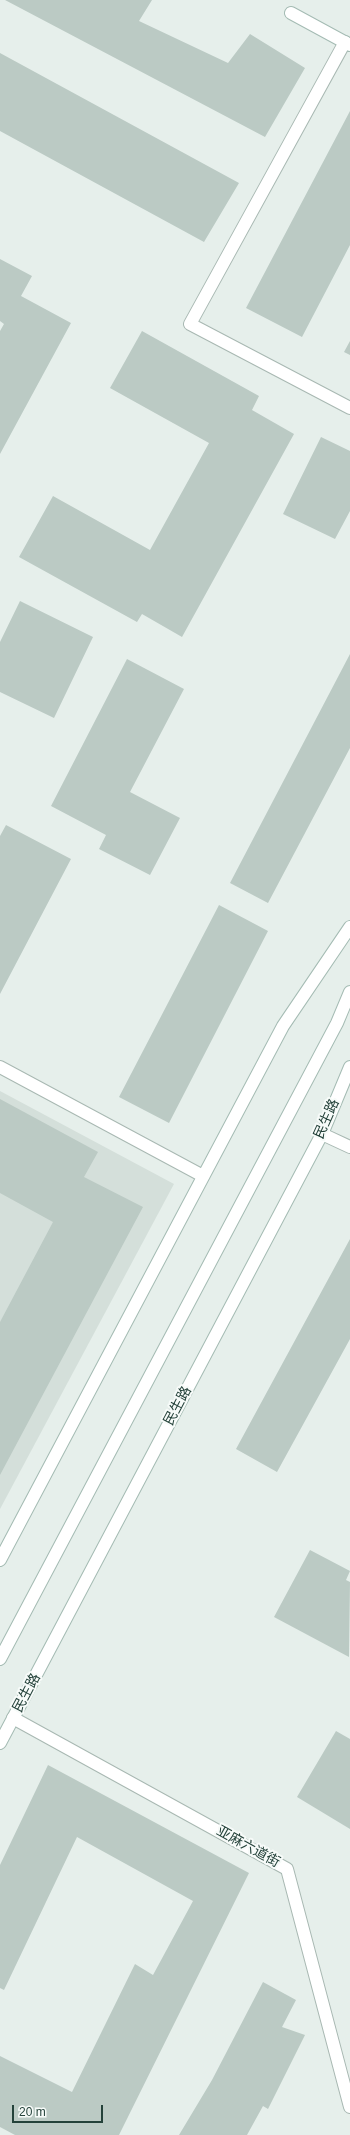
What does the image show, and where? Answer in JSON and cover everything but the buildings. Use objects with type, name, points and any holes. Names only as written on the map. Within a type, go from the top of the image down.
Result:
[{"type":"street","points":[[291,13],[347,44],[190,324],[350,408]]},
{"type":"street","points":[[0,1560],[283,1026],[350,927]]},
{"type":"street","points":[[0,1659],[337,1023],[350,992]]},
{"type":"street","points":[[0,1067],[203,1176]]},
{"type":"street","name":"民生路","points":[[0,1743],[322,1134],[350,1067]]},
{"type":"street","points":[[322,1134],[350,1147]]},
{"type":"street","name":"亚麻六道街","points":[[13,1718],[288,1869],[350,2107]]},
{"type":"shaded area","points":[[0,1091],[174,1184],[0,1509]]}]
